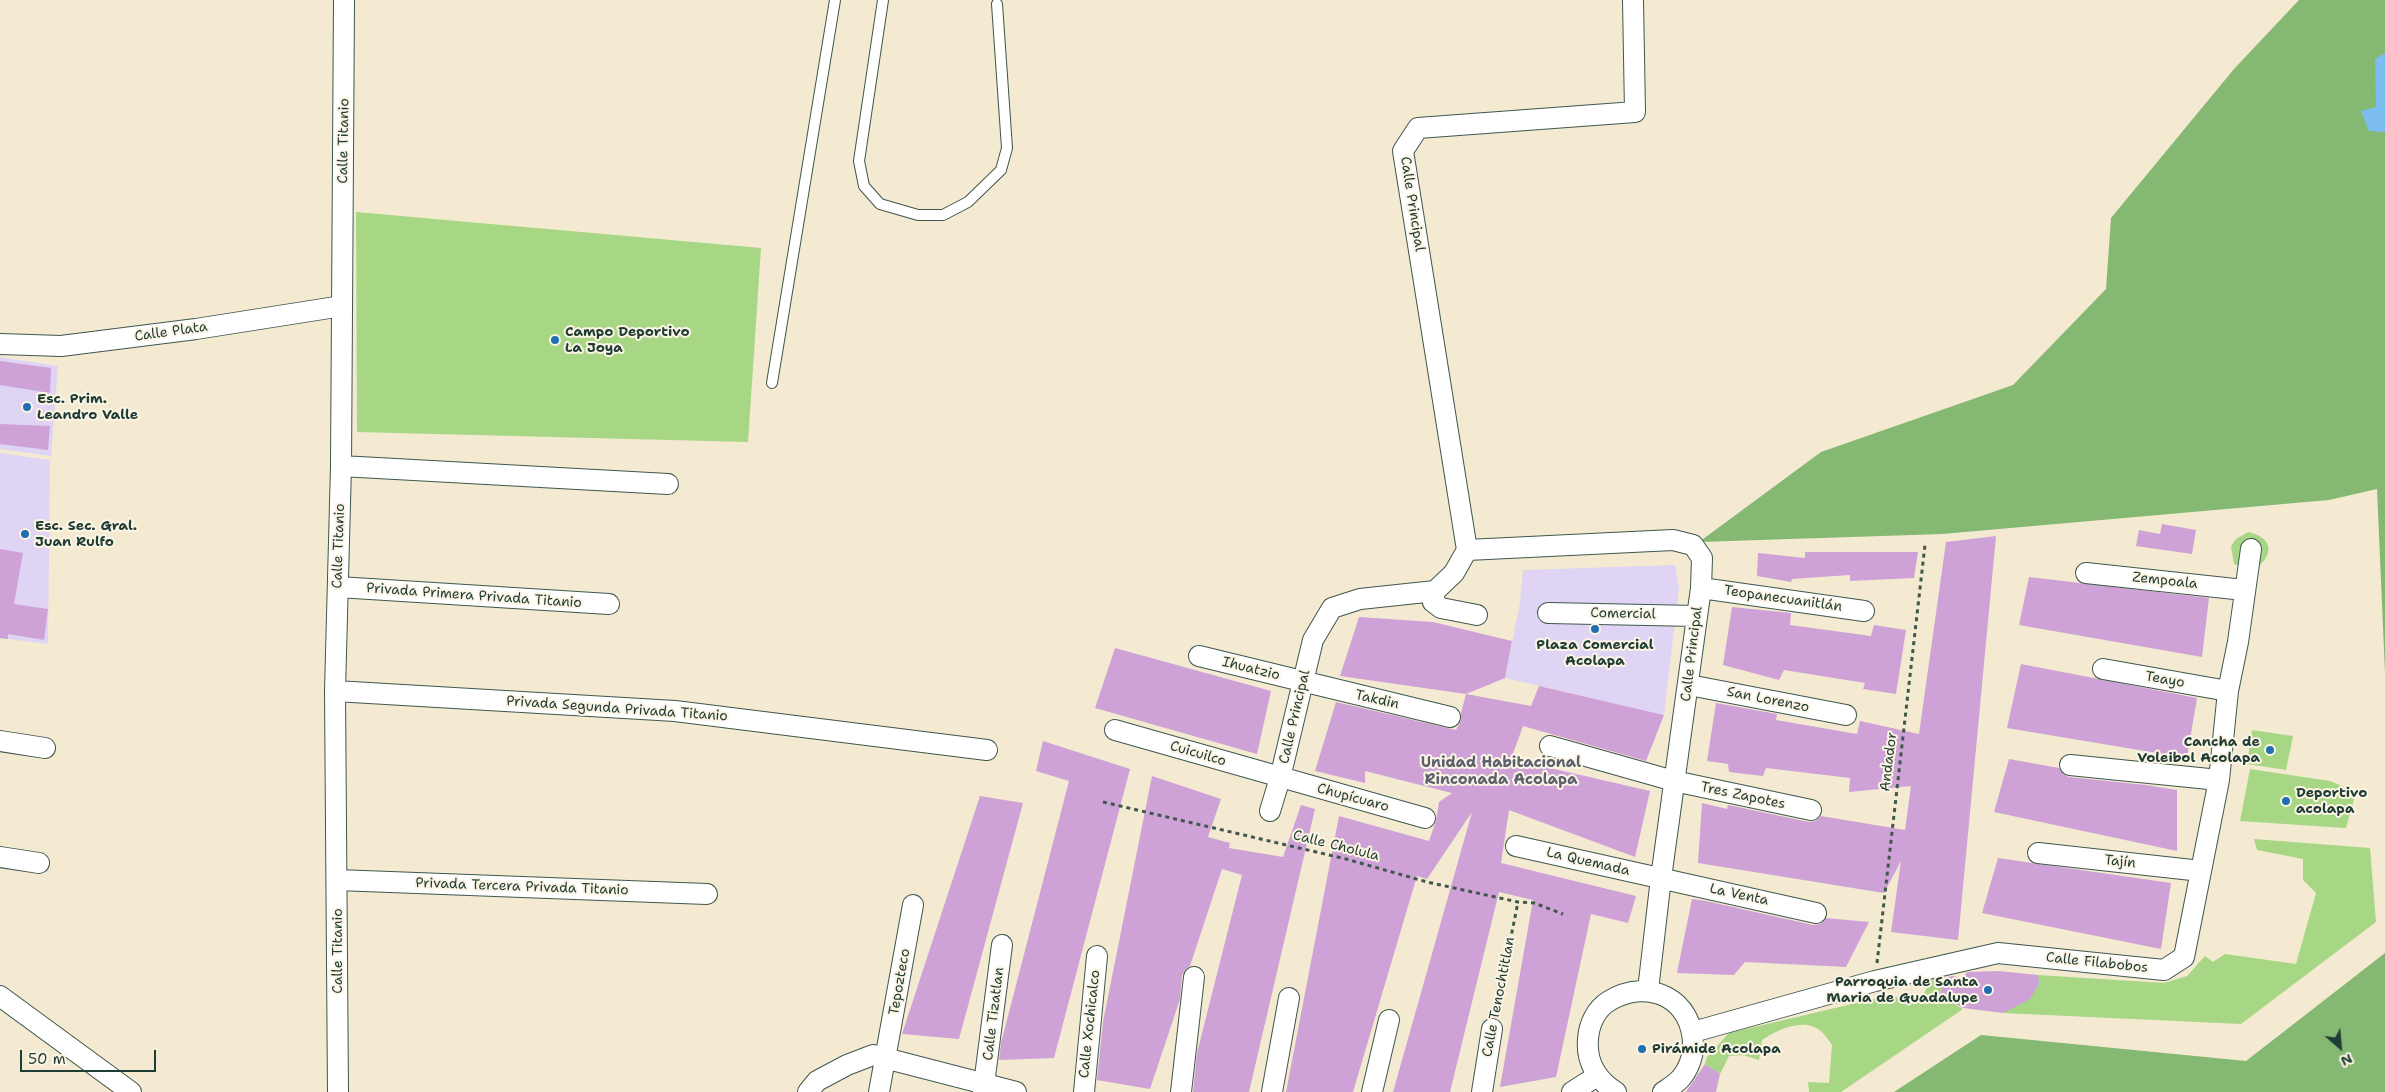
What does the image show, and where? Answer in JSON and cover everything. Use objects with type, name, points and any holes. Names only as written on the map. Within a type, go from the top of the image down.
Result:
[{"type":"street","name":"Calle Titanio","points":[[338,1092],[335,691],[341,466],[344,0]]},
{"type":"street","name":"Calle Principal","points":[[1633,0],[1634,112],[1418,128],[1403,151],[1467,550],[1673,540],[1693,545],[1702,558],[1701,588],[1689,685],[1674,781],[1648,990]]},
{"type":"street","name":"Calle Plata","points":[[0,344],[61,346],[196,329],[342,306]]},
{"type":"street","points":[[341,466],[668,484]]},
{"type":"street","name":"Calle Filabobos","points":[[1693,1032],[1875,981],[1998,953],[2164,970],[2184,956],[2219,780],[2228,692],[2238,642],[2251,549]]},
{"type":"street","points":[[1467,550],[1454,573],[1436,591],[1433,602],[1441,608],[1477,615]]},
{"type":"street","name":"Zempoala","points":[[2086,572],[2244,590]]},
{"type":"street","name":"Privada Primera Privada Titanio","points":[[338,587],[609,604]]},
{"type":"street","name":"Teopanecuanitlán","points":[[1701,588],[1864,610]]},
{"type":"street","name":"Calle Principal","points":[[1270,811],[1280,778],[1313,640],[1332,608],[1360,599],[1436,591]]},
{"type":"street","name":"Comercial","points":[[1548,613],[1697,616]]},
{"type":"street","name":"Ihuatzio","points":[[1199,656],[1303,683]]},
{"type":"street","name":"Teayo","points":[[2103,669],[2228,692]]},
{"type":"street","name":"Takdin","points":[[1303,683],[1450,717]]},
{"type":"street","name":"San Lorenzo","points":[[1689,685],[1846,715]]},
{"type":"street","name":"Privada Segunda Privada Titanio","points":[[335,691],[675,711],[987,750]]},
{"type":"street","name":"Cuicuilco","points":[[1115,730],[1280,778]]},
{"type":"street","points":[[0,741],[46,748]]},
{"type":"street","name":"Tres Zapotes","points":[[1550,746],[1674,781],[1811,810]]},
{"type":"street","points":[[2070,765],[2219,780]]},
{"type":"street","name":"Chupícuaro","points":[[1280,778],[1425,818]]},
{"type":"street","name":"La Quemada","points":[[1516,846],[1661,878]]},
{"type":"street","name":"Tajín","points":[[2038,853],[2201,871]]},
{"type":"street","points":[[0,857],[39,863]]},
{"type":"street","name":"La Venta","points":[[1661,878],[1816,913]]},
{"type":"street","name":"Privada Tercera Privada Titanio","points":[[337,880],[708,894]]},
{"type":"street","name":"Tepozteco","points":[[879,1092],[913,905]]},
{"type":"street","name":"Calle Tizatlan","points":[[984,1088],[1002,946]]},
{"type":"street","name":"Calle Xochicalco","points":[[1084,1092],[1097,956]]},
{"type":"street","points":[[1180,1092],[1194,977]]},
{"type":"street","points":[[1616,1092],[1596,1076],[1587,1053],[1588,1028],[1601,1006],[1623,993],[1648,990],[1669,998],[1684,1012],[1693,1032],[1693,1056],[1682,1078],[1663,1092]]},
{"type":"street","points":[[0,996],[110,1085],[130,1092]]},
{"type":"street","points":[[1272,1092],[1289,998]]},
{"type":"street","points":[[1372,1092],[1389,1020]]},
{"type":"street","name":"Calle Tenochtitlan","points":[[1482,1092],[1492,1029]]},
{"type":"street","points":[[808,1092],[818,1081],[847,1065],[873,1055],[984,1088],[1016,1092]]},
{"type":"street","points":[[1572,1092],[1596,1076]]},
{"type":"lane","points":[[772,384],[835,0]]},
{"type":"lane","points":[[883,0],[859,161],[864,186],[880,204],[918,215],[943,215],[968,202],[1001,170],[1007,148],[997,4]]},
{"type":"path","name":"Andador","points":[[1875,981],[1925,545]]},
{"type":"path","name":"Calle Cholula","points":[[1103,802],[1346,859],[1427,882],[1518,902],[1534,903],[1563,914]]},
{"type":"path","name":"Calle Tenochtitlan","points":[[1492,1029],[1518,902]]},
{"type":"shaded area","name":"Esc. Prim. Leandro Valle","points":[[0,357],[58,366],[51,456],[0,449]]},
{"type":"shaded area","name":"Esc. Sec. Gral. Juan Rulfo","points":[[0,453],[50,460],[48,644],[0,638]]},
{"type":"shaded area","name":"Plaza Comercial Acolapa","points":[[1675,565],[1679,588],[1664,715],[1505,678],[1520,603],[1523,570]]},
{"type":"green space","points":[[2299,0],[2385,0],[2385,673],[2377,489],[2329,500],[1942,534],[1699,542],[1821,452],[2013,385],[2106,289],[2111,218],[2234,69]]},
{"type":"green space","name":"Campo Deportivo La Joya","points":[[356,212],[761,248],[748,442],[357,432]]},
{"type":"green space","points":[[2248,532],[2263,539],[2267,543],[2268,548],[2268,554],[2265,559],[2253,570],[2234,564],[2231,546],[2236,539]]},
{"type":"green space","name":"Cancha de Voleibol Acolapa","points":[[2252,730],[2293,736],[2286,770],[2247,764]]},
{"type":"green space","name":"Deportivo acolapa","points":[[2250,769],[2330,781],[2356,792],[2346,828],[2240,821]]},
{"type":"green space","points":[[2254,839],[2370,848],[2376,922],[2241,1024],[2003,1013],[2038,975],[2164,983],[2187,976],[2205,956],[2213,962],[2225,954],[2296,964],[2316,893],[2303,880],[2303,859],[2257,850]]},
{"type":"green space","points":[[2385,953],[2385,1092],[1894,1092],[1981,1035],[2246,1061]]},
{"type":"green space","points":[[1944,973],[1940,996],[1963,1009],[1841,1092],[1809,1092],[1808,1082],[1829,1083],[1832,1045],[1822,1032],[1808,1025],[1791,1026],[1775,1032],[1762,1040],[1759,1060],[1743,1055],[1729,1056],[1720,1074],[1705,1064],[1707,1057],[1729,1033],[1873,999],[1923,995],[1934,974]]},
{"type":"water","points":[[2385,53],[2385,132],[2369,131],[2361,111],[2376,107],[2375,59]]},
{"type":"building","points":[[0,361],[51,368],[50,393],[0,385]]},
{"type":"building","points":[[0,424],[50,426],[48,450],[0,444]]},
{"type":"building","points":[[2162,524],[2196,530],[2192,554],[2136,546],[2139,530],[2160,534]]},
{"type":"building","points":[[1996,536],[1958,940],[1891,932],[1901,861],[1884,893],[1698,863],[1702,803],[1727,809],[1728,805],[1809,822],[1815,821],[1821,816],[1905,830],[1911,786],[1849,792],[1850,778],[1766,768],[1763,776],[1729,772],[1728,764],[1707,761],[1716,703],[1777,714],[1776,720],[1857,734],[1860,721],[1919,734],[1946,542]]},
{"type":"building","points":[[0,549],[23,553],[14,604],[48,609],[44,640],[8,634],[8,639],[0,638]]},
{"type":"building","points":[[1805,552],[1918,552],[1914,578],[1850,581],[1850,575],[1792,579],[1791,582],[1757,576],[1758,553],[1805,558]]},
{"type":"building","points":[[2029,577],[2209,598],[2202,657],[2019,625]]},
{"type":"building","points":[[1732,607],[1791,613],[1790,625],[1871,636],[1874,625],[1906,630],[1896,694],[1863,689],[1865,683],[1784,670],[1779,680],[1723,665]]},
{"type":"building","points":[[1359,617],[1433,622],[1512,641],[1505,678],[1466,694],[1340,676]]},
{"type":"building","points":[[1115,648],[1271,691],[1257,754],[1095,708]]},
{"type":"building","points":[[2021,664],[2197,698],[2187,758],[2007,728]]},
{"type":"building","points":[[1539,686],[1664,715],[1646,761],[1523,726],[1511,759],[1650,791],[1635,857],[1509,810],[1501,863],[1636,896],[1628,923],[1591,914],[1556,1077],[1500,1087],[1533,900],[1499,892],[1450,1092],[1393,1092],[1472,812],[1427,879],[1417,876],[1353,1092],[1286,1092],[1339,816],[1429,841],[1436,821],[1439,802],[1452,793],[1365,771],[1365,783],[1315,771],[1336,702],[1456,730],[1461,720],[1466,694],[1531,706]]},
{"type":"building","points":[[1043,741],[1130,769],[1054,1058],[999,1060],[1001,1043],[1069,781],[1036,771]]},
{"type":"building","points":[[2009,759],[2059,768],[2063,774],[2069,777],[2177,790],[2177,851],[1994,812]]},
{"type":"building","points":[[1152,776],[1221,799],[1208,837],[1230,843],[1229,848],[1283,857],[1301,805],[1315,809],[1249,1092],[1193,1092],[1197,1053],[1242,875],[1222,869],[1190,966],[1182,975],[1180,999],[1150,1089],[1097,1080],[1103,1022]]},
{"type":"building","points":[[980,796],[1023,803],[959,1039],[902,1034]]},
{"type":"building","points":[[1998,858],[2171,883],[2161,949],[1982,913]]},
{"type":"building","points":[[1692,899],[1813,925],[1820,924],[1826,918],[1869,922],[1846,967],[1745,962],[1734,975],[1677,973]]},
{"type":"building","name":"Parroquia de Santa Maria de Guadalupe","points":[[1999,971],[2038,975],[2039,984],[2030,999],[2003,1013],[1963,1008],[1940,996],[1943,978],[1952,976],[1964,978],[1968,972]]},
{"type":"building","points":[[1705,1064],[1720,1074],[1716,1092],[1686,1092]]},
{"type":"place","name":"Campo Deportivo La Joya","points":[[555,340]]},
{"type":"place","name":"Esc. Prim. Leandro Valle","points":[[27,407]]},
{"type":"place","name":"Esc. Sec. Gral. Juan Rulfo","points":[[25,534]]},
{"type":"place","name":"Plaza Comercial Acolapa","points":[[1595,629]]},
{"type":"place","name":"Cancha de Voleibol Acolapa","points":[[2270,750]]},
{"type":"place","name":"Deportivo acolapa","points":[[2286,801]]},
{"type":"place","name":"Parroquia de Santa Maria de Guadalupe","points":[[1988,990]]},
{"type":"place","name":"Pirámide Acolapa","points":[[1642,1049]]},
{"type":"district","name":"Unidad Habitacional Rinconada Acolapa","points":[[1501,772]]}]
